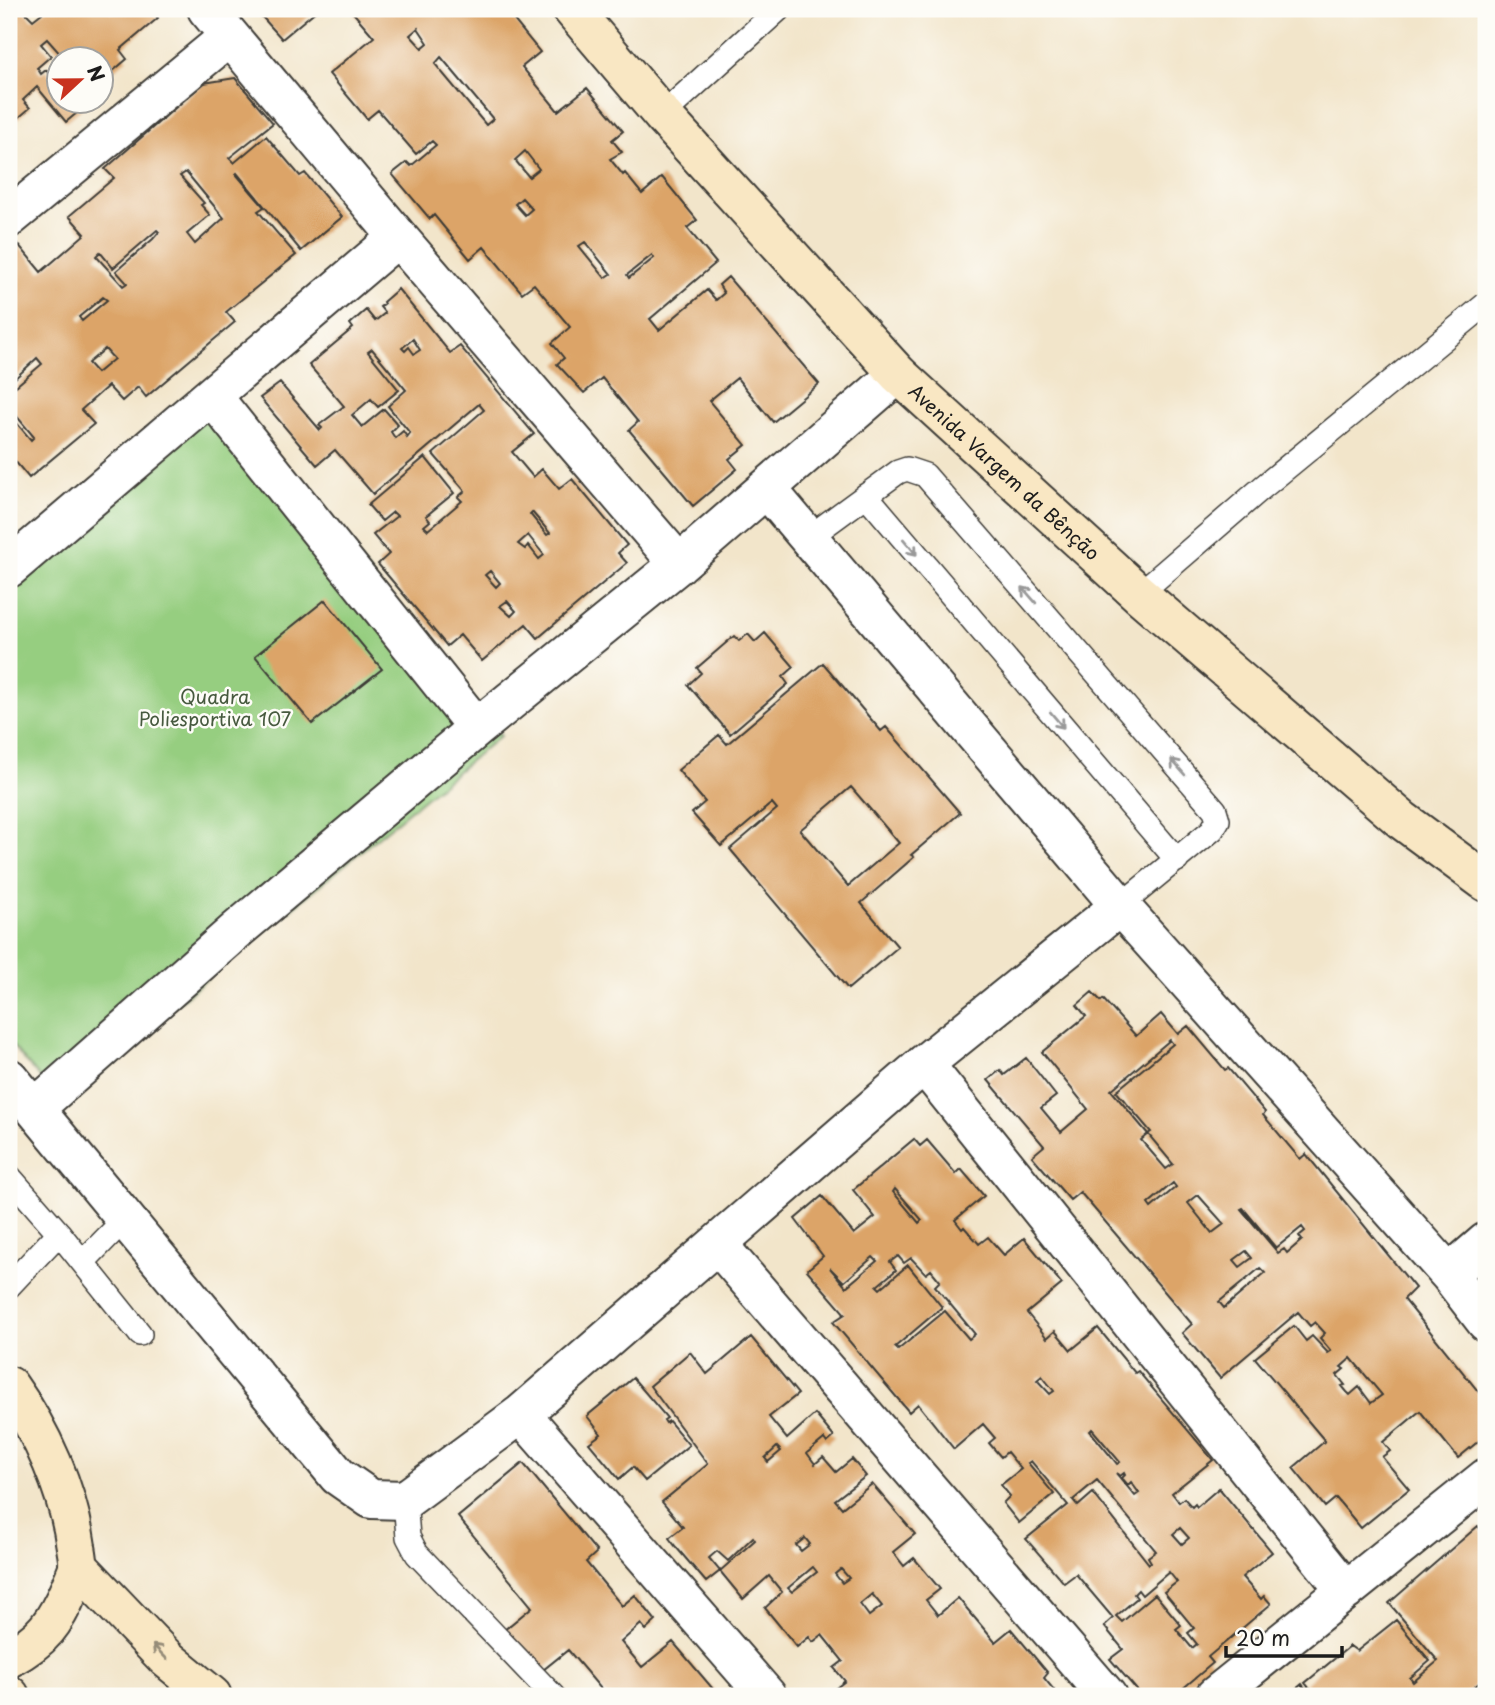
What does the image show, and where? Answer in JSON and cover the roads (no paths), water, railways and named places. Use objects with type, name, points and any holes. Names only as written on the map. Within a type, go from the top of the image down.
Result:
[{"type":"street","name":"Avenida Vargem da Bênção","points":[[572,9],[663,116],[898,374],[1139,594],[1402,820],[1486,882]]},
{"type":"street","points":[[9,218],[218,23],[679,564]]},
{"type":"street","points":[[9,568],[398,237]]},
{"type":"street","points":[[34,1108],[238,929],[477,728],[679,564],[898,374]]},
{"type":"street","points":[[212,396],[477,728]]},
{"type":"street","points":[[767,489],[1121,906],[1449,1273],[1486,1322]]},
{"type":"street","points":[[9,1078],[338,1476],[371,1499],[405,1500],[521,1414],[924,1064],[1121,906]]},
{"type":"street","points":[[924,1064],[1346,1591]]},
{"type":"street","points":[[1449,1273],[1486,1242]]},
{"type":"street","points":[[718,1245],[1107,1696]]},
{"type":"street","points":[[9,1386],[40,1437],[56,1478],[72,1523],[78,1566],[58,1613],[47,1631],[28,1648],[9,1658]]},
{"type":"street","points":[[521,1414],[767,1696]]},
{"type":"street","points":[[1215,1696],[1486,1479]]},
{"type":"street","points":[[78,1566],[166,1658],[212,1696]]},
{"type":"lane","points":[[663,116],[779,9]]},
{"type":"lane","points":[[1139,594],[1263,487],[1486,304]]},
{"type":"lane","points":[[808,538],[898,472],[907,469],[925,475],[1215,810],[1218,820],[1216,825],[1121,906]]},
{"type":"lane","points":[[866,495],[1177,860]]},
{"type":"lane","points":[[9,1176],[141,1334]]},
{"type":"lane","points":[[83,1262],[125,1219]]},
{"type":"lane","points":[[9,1286],[59,1233]]},
{"type":"lane","points":[[405,1500],[408,1537],[417,1554],[553,1696]]},
{"type":"park label","name":"Quadra Poliesportiva 107","points":[[215,707]]}]
